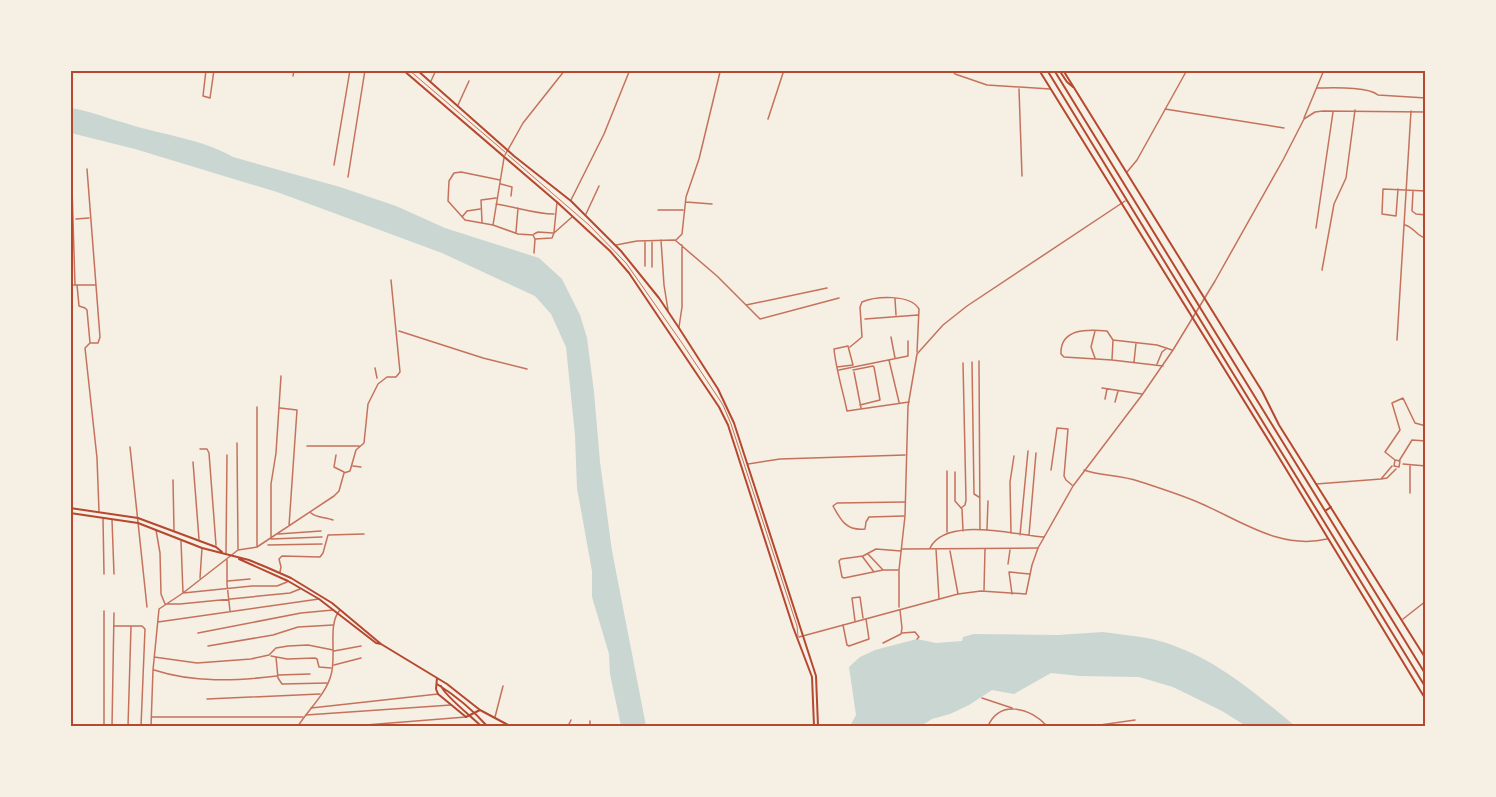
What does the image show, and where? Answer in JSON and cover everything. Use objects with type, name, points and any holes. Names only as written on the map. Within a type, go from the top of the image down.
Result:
[{"type":"main road","points":[[404,70],[603,244],[623,266],[719,406],[728,425],[798,638],[812,670]]},
{"type":"main road","points":[[417,70],[507,152],[571,201],[616,245],[679,328],[725,403],[734,423],[804,636],[812,670],[816,726]]},
{"type":"main road","points":[[1039,70],[1312,512],[1425,700]]},
{"type":"main road","points":[[1047,70],[1425,688]]},
{"type":"main road","points":[[1054,70],[1425,675]]},
{"type":"main road","points":[[1061,70],[1127,173],[1425,659]]},
{"type":"main road","points":[[1325,511],[1331,507]]},
{"type":"main road","points":[[70,508],[138,518],[199,539],[216,546],[222,552]]},
{"type":"main road","points":[[70,513],[138,523],[202,548],[249,560],[282,574],[339,611],[376,643],[437,678],[480,710],[510,726]]},
{"type":"main road","points":[[237,558],[248,565],[288,581],[339,611]]},
{"type":"main road","points":[[281,578],[282,574]]},
{"type":"main road","points":[[437,678],[438,694],[466,717],[480,710]]},
{"type":"main road","points":[[436,683],[448,689],[467,705],[487,726]]},
{"type":"main road","points":[[441,686],[444,693],[481,726]]},
{"type":"street","points":[[206,70],[203,96],[210,98],[214,70]]},
{"type":"street","points":[[293,76],[294,70]]},
{"type":"street","points":[[334,165],[350,70]]},
{"type":"street","points":[[348,177],[365,70]]},
{"type":"street","points":[[430,82],[436,70]]},
{"type":"street","points":[[493,225],[504,158],[523,123],[565,70]]},
{"type":"street","points":[[768,119],[784,70]]},
{"type":"street","points":[[952,70],[955,74],[987,84],[1051,89]]},
{"type":"street","points":[[1127,173],[1137,160],[1186,70]]},
{"type":"street","points":[[798,638],[958,594],[984,591],[1024,595],[1028,593],[1030,574],[1038,548],[1073,486],[1173,350],[1283,160],[1304,119],[1324,70]]},
{"type":"street","points":[[571,201],[605,132],[629,72]]},
{"type":"street","points":[[675,240],[682,234],[685,202],[699,159],[720,72]]},
{"type":"street","points":[[458,106],[469,81]]},
{"type":"street","points":[[1019,88],[1022,176]]},
{"type":"street","points":[[1317,88],[1374,91],[1377,94],[1425,98]]},
{"type":"street","points":[[1165,109],[1284,128]]},
{"type":"street","points":[[1304,119],[1315,112],[1355,110],[1425,112]]},
{"type":"street","points":[[1322,270],[1334,204],[1346,178],[1355,110]]},
{"type":"street","points":[[1316,228],[1333,111]]},
{"type":"street","points":[[1397,340],[1411,111]]},
{"type":"street","points":[[71,155],[76,285],[79,306],[87,310],[90,344]]},
{"type":"street","points":[[87,168],[100,337],[98,343],[90,344],[85,348],[97,458],[99,512]]},
{"type":"street","points":[[500,180],[461,172],[454,173],[449,181],[448,201],[465,220],[493,225],[516,233],[533,235],[538,232],[554,233]]},
{"type":"street","points":[[500,184],[512,186],[511,196]]},
{"type":"street","points":[[585,215],[600,186]]},
{"type":"street","points":[[1398,189],[1396,216],[1381,213],[1383,189],[1398,189],[1425,191]]},
{"type":"street","points":[[1413,190],[1412,211],[1425,215]]},
{"type":"street","points":[[482,223],[482,199],[497,198]]},
{"type":"street","points":[[917,354],[943,325],[967,306],[1126,200]]},
{"type":"street","points":[[554,233],[556,202]]},
{"type":"street","points":[[685,202],[712,204]]},
{"type":"street","points":[[496,204],[539,214],[554,214]]},
{"type":"street","points":[[516,233],[518,208]]},
{"type":"street","points":[[462,217],[467,211],[481,209]]},
{"type":"street","points":[[658,210],[684,210]]},
{"type":"street","points":[[535,239],[550,239],[572,216]]},
{"type":"street","points":[[74,220],[90,218]]},
{"type":"street","points":[[1404,225],[1410,226],[1419,236],[1425,238]]},
{"type":"street","points":[[533,235],[534,253]]},
{"type":"street","points":[[616,245],[645,240],[675,240],[717,276],[758,318],[764,320],[839,298]]},
{"type":"street","points":[[645,240],[645,266]]},
{"type":"street","points":[[652,240],[652,267]]},
{"type":"street","points":[[661,240],[664,285],[669,314]]},
{"type":"street","points":[[679,328],[682,307],[681,244]]},
{"type":"street","points":[[228,555],[238,550],[257,547],[289,527],[337,493],[345,473],[350,471],[356,450],[364,440],[368,404],[378,384],[387,377],[396,377],[400,372],[398,331],[391,279]]},
{"type":"street","points":[[70,285],[96,285]]},
{"type":"street","points":[[745,305],[827,288]]},
{"type":"street","points":[[902,633],[899,570],[906,502],[909,402],[918,350],[919,309],[914,302],[909,300],[895,298],[865,300],[860,306],[862,337],[849,347],[834,350],[847,411],[909,402]]},
{"type":"street","points":[[895,298],[896,315]]},
{"type":"street","points":[[865,319],[919,315]]},
{"type":"street","points":[[1112,360],[1113,340],[1107,331],[1079,330],[1071,334],[1064,342],[1061,351],[1064,357],[1163,366]]},
{"type":"street","points":[[1095,330],[1091,347],[1095,359]]},
{"type":"street","points":[[398,331],[483,358],[527,369]]},
{"type":"street","points":[[891,337],[895,359]]},
{"type":"street","points":[[1113,340],[1136,342],[1173,350]]},
{"type":"street","points":[[853,369],[910,356],[908,341]]},
{"type":"street","points":[[1134,362],[1136,342]]},
{"type":"street","points":[[838,369],[853,365],[849,347]]},
{"type":"street","points":[[1158,365],[1162,352],[1168,348]]},
{"type":"street","points":[[909,351],[918,350]]},
{"type":"street","points":[[889,360],[899,403]]},
{"type":"street","points":[[978,361],[980,530]]},
{"type":"street","points":[[972,362],[974,494],[980,497]]},
{"type":"street","points":[[961,508],[966,501],[963,363]]},
{"type":"street","points":[[838,369],[874,367],[880,400],[860,405]]},
{"type":"street","points":[[375,368],[376,378]]},
{"type":"street","points":[[853,369],[861,409]]},
{"type":"street","points":[[271,539],[271,484],[275,462],[281,376]]},
{"type":"street","points":[[1102,388],[1142,394]]},
{"type":"street","points":[[1105,399],[1107,388]]},
{"type":"street","points":[[1114,402],[1118,390]]},
{"type":"street","points":[[1399,460],[1395,460],[1385,452],[1400,430],[1392,403],[1403,398],[1415,423],[1425,426]]},
{"type":"street","points":[[257,407],[257,547]]},
{"type":"street","points":[[279,408],[297,410],[289,527]]},
{"type":"street","points":[[1051,470],[1056,428],[1068,429],[1064,476],[1073,486]]},
{"type":"street","points":[[1399,460],[1412,440],[1425,441]]},
{"type":"street","points":[[237,443],[238,550]]},
{"type":"street","points":[[307,446],[360,446]]},
{"type":"street","points":[[130,447],[147,607]]},
{"type":"street","points":[[200,449],[207,449],[209,453],[216,546]]},
{"type":"street","points":[[1020,536],[1028,451]]},
{"type":"street","points":[[1029,536],[1036,453]]},
{"type":"street","points":[[227,455],[227,588],[230,611]]},
{"type":"street","points":[[336,455],[334,467],[345,473]]},
{"type":"street","points":[[748,465],[780,459],[906,455]]},
{"type":"street","points":[[1012,534],[1010,482],[1014,456]]},
{"type":"street","points":[[1381,479],[1395,460]]},
{"type":"street","points":[[1399,460],[1401,464]]},
{"type":"street","points":[[193,462],[199,539]]},
{"type":"street","points":[[1316,484],[1387,478],[1401,464]]},
{"type":"street","points":[[1401,464],[1425,466]]},
{"type":"street","points":[[1393,465],[1397,468]]},
{"type":"street","points":[[1410,465],[1410,493]]},
{"type":"street","points":[[352,466],[362,467]]},
{"type":"street","points":[[1084,470],[1129,479],[1183,497],[1273,538],[1311,542],[1327,539]]},
{"type":"street","points":[[947,471],[947,533]]},
{"type":"street","points":[[955,472],[955,501],[961,508],[963,531]]},
{"type":"street","points":[[173,480],[174,530]]},
{"type":"street","points":[[987,530],[988,501]]},
{"type":"street","points":[[905,516],[869,517],[865,529],[855,530],[848,528],[833,506],[837,503],[906,502]]},
{"type":"street","points":[[310,512],[315,516],[333,520]]},
{"type":"street","points":[[103,518],[105,574]]},
{"type":"street","points":[[112,519],[114,574]]},
{"type":"street","points":[[156,529],[160,553],[161,594],[165,604]]},
{"type":"street","points":[[930,548],[931,544],[943,534],[963,531],[987,530],[1020,536],[1045,537]]},
{"type":"street","points":[[277,535],[321,531]]},
{"type":"street","points":[[282,574],[279,559],[282,556],[320,556],[328,535],[364,534]]},
{"type":"street","points":[[271,539],[321,537]]},
{"type":"street","points":[[181,540],[183,593]]},
{"type":"street","points":[[268,545],[322,544]]},
{"type":"street","points":[[200,579],[202,548]]},
{"type":"street","points":[[899,570],[883,570],[842,578],[840,560],[862,556],[876,549],[1038,548]]},
{"type":"street","points":[[936,549],[939,599]]},
{"type":"street","points":[[950,549],[958,594]]},
{"type":"street","points":[[984,591],[985,549]]},
{"type":"street","points":[[1008,564],[1010,549]]},
{"type":"street","points":[[867,553],[883,570]]},
{"type":"street","points":[[862,556],[874,573]]},
{"type":"street","points":[[151,726],[158,612],[165,604],[227,559]]},
{"type":"street","points":[[1012,594],[1009,572],[1030,574]]},
{"type":"street","points":[[227,581],[250,579]]},
{"type":"street","points":[[183,593],[278,586],[288,581]]},
{"type":"street","points":[[165,604],[290,593],[301,589]]},
{"type":"street","points":[[843,625],[847,645],[869,639],[860,597],[852,598],[855,621]]},
{"type":"street","points":[[157,622],[318,599]]},
{"type":"street","points":[[1402,620],[1425,601]]},
{"type":"street","points":[[198,633],[301,613],[334,610]]},
{"type":"street","points":[[104,611],[104,726]]},
{"type":"street","points":[[298,726],[327,683],[333,666],[334,625],[339,611]]},
{"type":"street","points":[[112,726],[114,613]]},
{"type":"street","points":[[208,646],[273,635],[298,627],[334,625]]},
{"type":"street","points":[[114,626],[145,628],[141,726]]},
{"type":"street","points":[[128,726],[130,626]]},
{"type":"street","points":[[883,643],[902,633],[915,632],[919,637],[917,639]]},
{"type":"street","points":[[269,655],[276,648],[288,646],[308,645],[333,651],[360,646]]},
{"type":"street","points":[[154,657],[197,663],[240,661],[269,655],[315,658],[319,667],[333,666],[361,658]]},
{"type":"street","points":[[276,657],[277,676],[282,684],[327,683]]},
{"type":"street","points":[[153,670],[184,678],[234,680],[310,674]]},
{"type":"street","points":[[495,718],[503,686]]},
{"type":"street","points":[[207,699],[320,694]]},
{"type":"street","points":[[311,708],[438,694]]},
{"type":"street","points":[[982,698],[1017,708],[1035,716],[1047,726]]},
{"type":"street","points":[[151,717],[305,716],[452,705]]},
{"type":"street","points":[[988,726],[992,719],[1012,708]]},
{"type":"street","points":[[353,726],[466,717]]},
{"type":"street","points":[[568,726],[571,720]]},
{"type":"street","points":[[1094,726],[1134,720]]},
{"type":"street","points":[[590,721],[590,726]]},
{"type":"lane","points":[[410,70],[589,225],[626,263],[682,343],[723,405],[731,424],[797,626],[798,638]]},
{"type":"lane","points":[[797,626],[804,636]]},
{"type":"shaded area","points":[[71,108],[194,141],[233,157],[340,187],[396,206],[445,228],[539,258],[562,279],[580,315],[587,338],[612,551],[646,726],[621,726],[610,674],[609,654],[592,597],[592,571],[577,488],[575,435],[566,347],[551,314],[535,296],[442,253],[277,192],[135,149],[71,133]]},
{"type":"shaded area","points":[[1103,632],[1156,640],[1200,657],[1233,677],[1295,726],[1246,726],[1222,711],[1173,687],[1139,677],[1051,673],[1014,694],[992,690],[969,705],[932,719],[921,726],[850,726],[856,715],[849,667],[860,657],[875,650],[917,639],[936,643],[962,641],[963,637],[974,634],[1058,635]]}]
